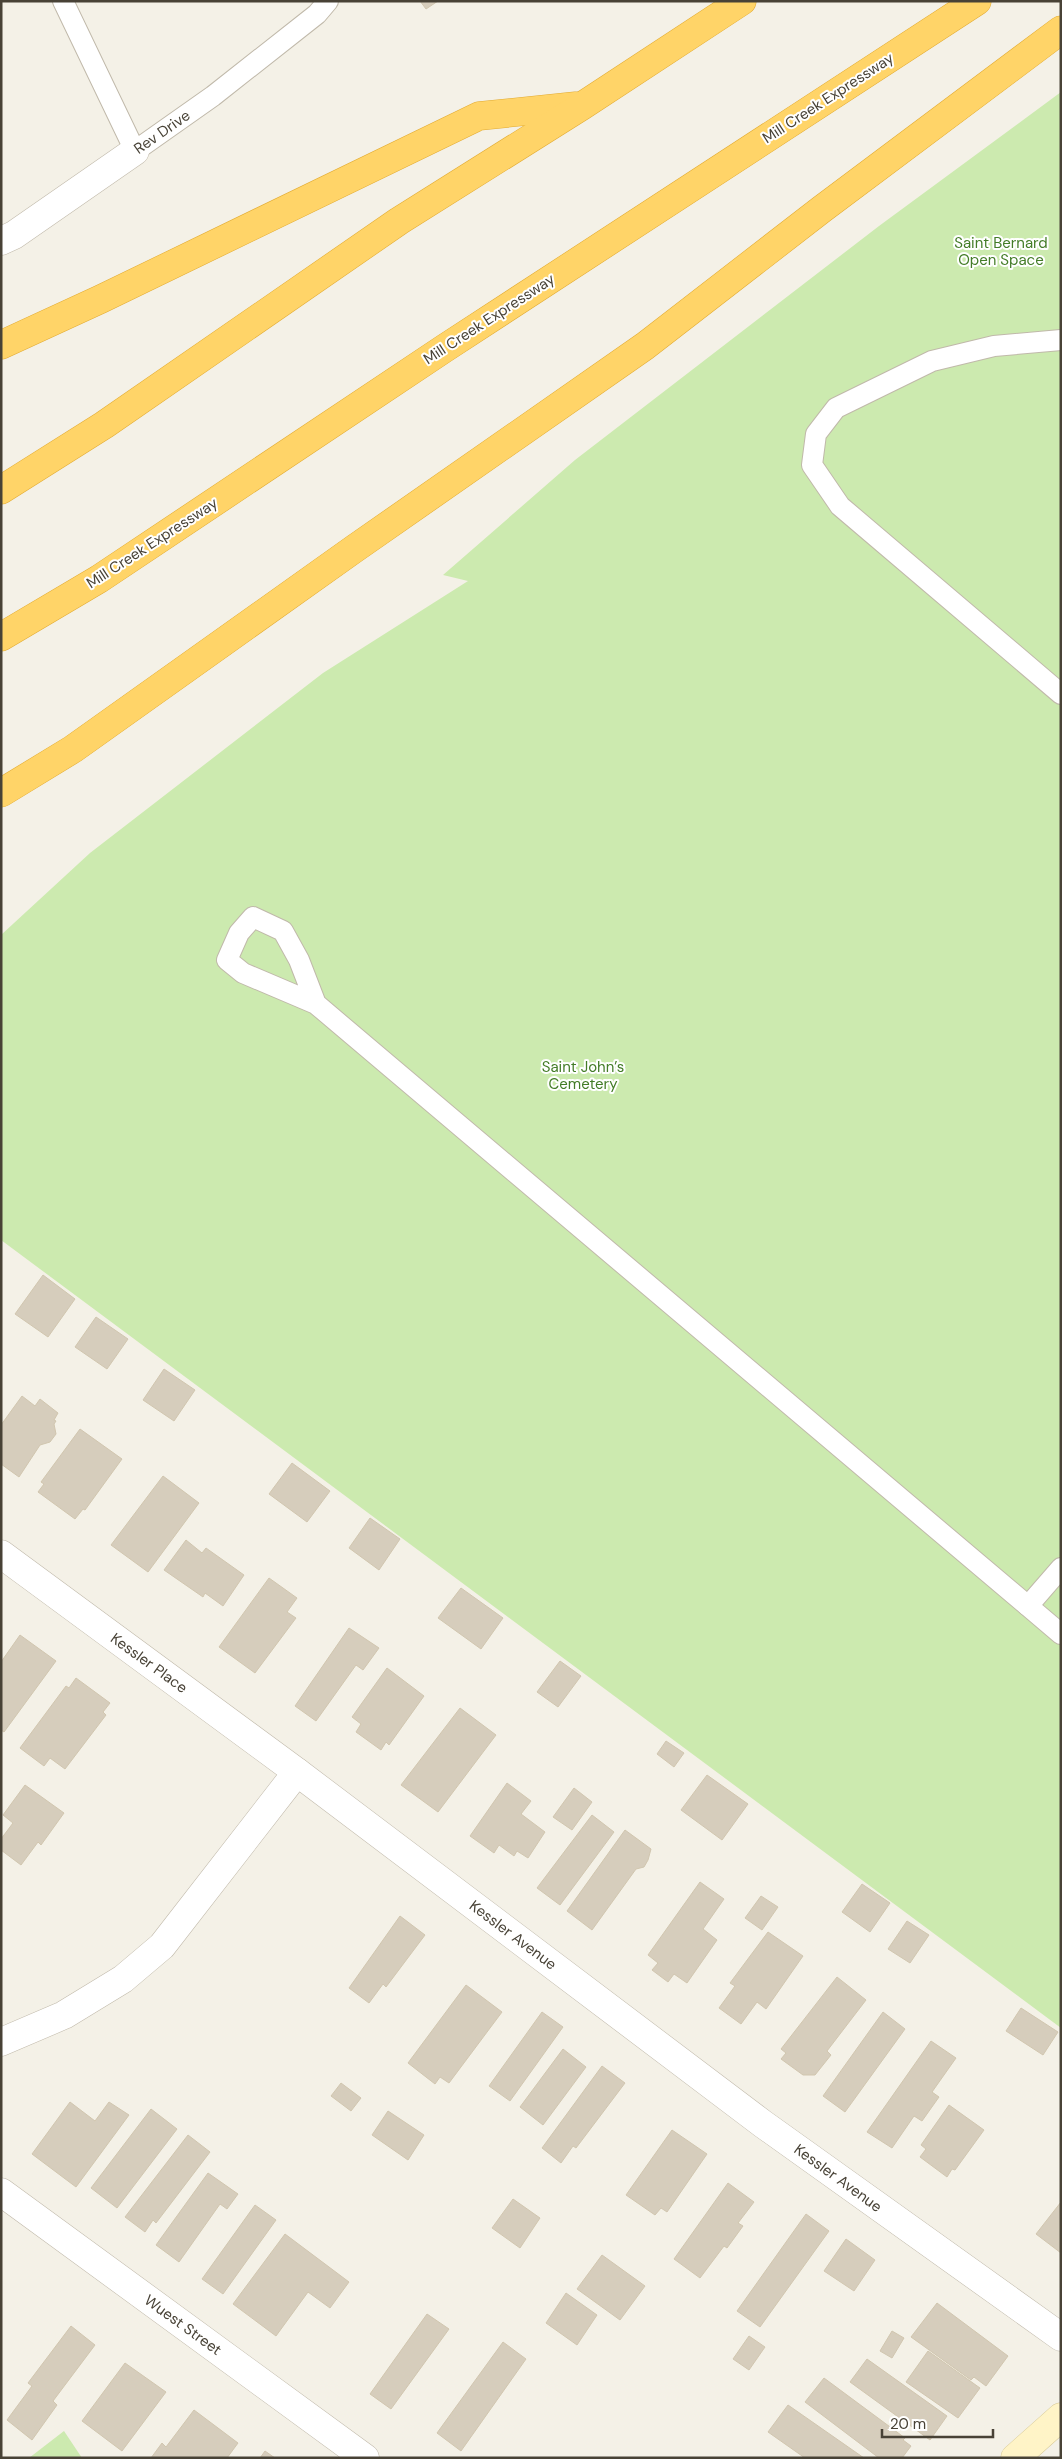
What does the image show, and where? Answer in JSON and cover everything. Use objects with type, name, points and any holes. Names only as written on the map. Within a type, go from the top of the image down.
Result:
[{"type":"highway","points":[[1,490],[104,425],[399,221],[582,106],[742,1]]},
{"type":"highway","name":"Mill Creek Expressway","points":[[1,637],[99,579],[445,348],[977,1]]},
{"type":"highway","points":[[1,793],[73,749],[362,543],[645,346],[830,203],[1061,30]]},
{"type":"highway","points":[[1,345],[101,299],[479,116],[582,106]]},
{"type":"main road","points":[[1015,2458],[1061,2417]]},
{"type":"street","name":"Rev Drive","points":[[1,242],[135,152]]},
{"type":"street","name":"Kessler Place","points":[[1,1554],[297,1772]]},
{"type":"street","points":[[1,2042],[64,2016],[123,1979],[162,1946],[297,1772]]},
{"type":"street","name":"Kessler Avenue","points":[[297,1772],[763,2124],[1061,2338]]},
{"type":"street","name":"Wuest Street","points":[[1,2192],[366,2458]]},
{"type":"lane","points":[[63,1],[135,152]]},
{"type":"lane","name":"Rev Drive","points":[[135,152],[214,96],[322,8]]},
{"type":"lane","points":[[1061,340],[994,346],[932,361],[836,408],[816,434],[812,466],[840,506],[1061,694]]},
{"type":"lane","points":[[316,1004],[299,960],[283,930],[253,918],[239,933],[227,960],[243,973],[316,1004],[1061,1634]]},
{"type":"lane","points":[[1028,1606],[1061,1568]]},
{"type":"green space","name":"Saint John’s Cemetery","points":[[1061,92],[1061,2028],[1,1240],[1,935],[90,853],[323,673],[468,581],[443,575],[575,460],[879,226]]},
{"type":"green space","points":[[64,2431],[82,2458],[29,2458]]},
{"type":"building","points":[[420,1],[438,1],[426,9]]},
{"type":"building","points":[[43,1275],[75,1299],[48,1337],[15,1314]]},
{"type":"building","points":[[96,1317],[128,1339],[107,1369],[75,1347]]},
{"type":"building","points":[[164,1369],[195,1390],[174,1421],[143,1400]]},
{"type":"building","points":[[22,1396],[35,1406],[40,1399],[58,1413],[54,1420],[56,1421],[54,1424],[56,1434],[50,1442],[40,1445],[19,1477],[1,1464],[1,1425]]},
{"type":"building","points":[[80,1429],[122,1459],[85,1510],[83,1509],[75,1519],[38,1492],[44,1484],[41,1482]]},
{"type":"building","points":[[292,1463],[330,1491],[307,1522],[269,1494]]},
{"type":"building","points":[[163,1476],[199,1503],[148,1572],[111,1545]]},
{"type":"building","points":[[370,1518],[400,1539],[379,1570],[349,1548]]},
{"type":"building","points":[[186,1540],[202,1553],[206,1548],[244,1575],[223,1606],[205,1593],[203,1597],[164,1570]]},
{"type":"building","points":[[269,1578],[297,1598],[287,1612],[296,1618],[255,1673],[219,1647]]},
{"type":"building","points":[[461,1588],[503,1618],[481,1649],[438,1618]]},
{"type":"building","points":[[349,1628],[379,1648],[363,1670],[356,1665],[316,1721],[295,1706]]},
{"type":"building","points":[[20,1635],[56,1661],[4,1732],[1,1730],[1,1662]]},
{"type":"building","points":[[560,1661],[581,1676],[558,1707],[537,1692]]},
{"type":"building","points":[[387,1668],[424,1696],[389,1745],[386,1742],[381,1750],[356,1732],[361,1724],[352,1717]]},
{"type":"building","points":[[76,1678],[110,1703],[103,1712],[106,1715],[65,1769],[50,1758],[44,1766],[20,1748],[66,1686],[69,1688]]},
{"type":"building","points":[[460,1708],[496,1735],[438,1812],[401,1785]]},
{"type":"building","points":[[666,1741],[684,1753],[674,1767],[657,1754]]},
{"type":"building","points":[[707,1775],[748,1804],[722,1840],[681,1810]]},
{"type":"building","points":[[507,1783],[531,1801],[521,1814],[545,1832],[528,1858],[517,1851],[514,1856],[499,1845],[494,1853],[470,1836]]},
{"type":"building","points":[[25,1785],[64,1813],[41,1845],[38,1842],[21,1865],[1,1850],[1,1839],[13,1823],[3,1815]]},
{"type":"building","points":[[574,1788],[592,1802],[572,1830],[553,1817]]},
{"type":"building","points":[[592,1815],[614,1832],[560,1905],[537,1888]]},
{"type":"building","points":[[625,1830],[651,1849],[648,1860],[644,1867],[636,1869],[592,1930],[567,1911]]},
{"type":"building","points":[[700,1882],[724,1899],[703,1929],[717,1940],[687,1983],[674,1974],[668,1982],[652,1970],[658,1963],[648,1955]]},
{"type":"building","points":[[862,1884],[890,1903],[870,1932],[842,1912]]},
{"type":"building","points":[[761,1896],[778,1907],[762,1930],[745,1918]]},
{"type":"building","points":[[400,1916],[425,1935],[386,1987],[383,1984],[369,2003],[349,1988]]},
{"type":"building","points":[[907,1921],[929,1935],[910,1963],[888,1949]]},
{"type":"building","points":[[768,1932],[803,1956],[766,2009],[757,2002],[741,2024],[719,2008],[735,1986],[730,1983]]},
{"type":"building","points":[[837,1977],[866,2000],[827,2051],[831,2055],[815,2075],[803,2075],[781,2059],[786,2053],[781,2049]]},
{"type":"building","points":[[466,1985],[502,2012],[449,2083],[440,2077],[435,2084],[408,2063]]},
{"type":"building","points":[[1021,2008],[1058,2032],[1043,2055],[1006,2031]]},
{"type":"building","points":[[542,2012],[563,2027],[510,2101],[489,2086]]},
{"type":"building","points":[[883,2012],[905,2029],[845,2112],[823,2096]]},
{"type":"building","points":[[931,2041],[956,2058],[932,2092],[939,2097],[922,2121],[914,2116],[892,2148],[867,2132]]},
{"type":"building","points":[[563,2049],[586,2067],[543,2125],[520,2107]]},
{"type":"building","points":[[602,2066],[625,2083],[576,2148],[573,2146],[561,2163],[542,2148]]},
{"type":"building","points":[[341,2083],[361,2098],[351,2111],[331,2096]]},
{"type":"building","points":[[70,2102],[95,2121],[109,2102],[129,2115],[76,2187],[32,2154]]},
{"type":"building","points":[[949,2105],[984,2130],[955,2170],[952,2169],[947,2177],[920,2157],[926,2149],[921,2145]]},
{"type":"building","points":[[151,2109],[177,2129],[117,2208],[91,2188]]},
{"type":"building","points":[[388,2111],[424,2135],[408,2160],[372,2135]]},
{"type":"building","points":[[672,2130],[707,2154],[667,2212],[661,2208],[655,2215],[626,2195]]},
{"type":"building","points":[[188,2135],[210,2152],[156,2223],[153,2220],[145,2232],[125,2217]]},
{"type":"building","points":[[208,2173],[238,2194],[227,2209],[220,2204],[179,2262],[156,2245]]},
{"type":"building","points":[[728,2183],[754,2202],[738,2223],[743,2226],[727,2248],[724,2246],[700,2278],[674,2259]]},
{"type":"building","points":[[513,2199],[540,2218],[520,2248],[492,2228]]},
{"type":"building","points":[[1061,2202],[1061,2253],[1036,2234]]},
{"type":"building","points":[[255,2205],[276,2220],[223,2294],[202,2279]]},
{"type":"building","points":[[806,2214],[829,2231],[760,2327],[737,2311]]},
{"type":"building","points":[[285,2234],[349,2282],[330,2308],[308,2292],[276,2336],[233,2304]]},
{"type":"building","points":[[846,2239],[875,2260],[854,2291],[824,2271]]},
{"type":"building","points":[[602,2255],[645,2286],[620,2320],[577,2289]]},
{"type":"building","points":[[566,2293],[597,2315],[577,2345],[546,2323]]},
{"type":"building","points":[[937,2303],[1008,2356],[986,2386],[974,2377],[971,2380],[911,2337]]},
{"type":"building","points":[[427,2314],[449,2329],[391,2409],[370,2394]]},
{"type":"building","points":[[71,2326],[95,2345],[53,2401],[57,2405],[32,2440],[7,2420],[32,2386],[28,2383]]},
{"type":"building","points":[[892,2331],[904,2338],[892,2358],[880,2351]]},
{"type":"building","points":[[749,2336],[765,2347],[749,2370],[733,2359]]},
{"type":"building","points":[[503,2342],[526,2359],[461,2451],[437,2433]]},
{"type":"building","points":[[928,2351],[980,2388],[958,2418],[906,2382]]},
{"type":"building","points":[[867,2359],[947,2416],[930,2440],[850,2382]]},
{"type":"building","points":[[125,2363],[166,2392],[122,2451],[82,2421]]},
{"type":"building","points":[[824,2378],[905,2438],[903,2440],[911,2446],[902,2458],[879,2458],[805,2402]]},
{"type":"building","points":[[788,2405],[864,2458],[805,2458],[768,2432]]},
{"type":"building","points":[[194,2410],[238,2443],[227,2458],[151,2458],[162,2443],[166,2447]]},
{"type":"building","points":[[265,2451],[275,2458],[260,2458]]},
{"type":"park label","name":"Saint Bernard Open Space","points":[[1001,252]]}]
